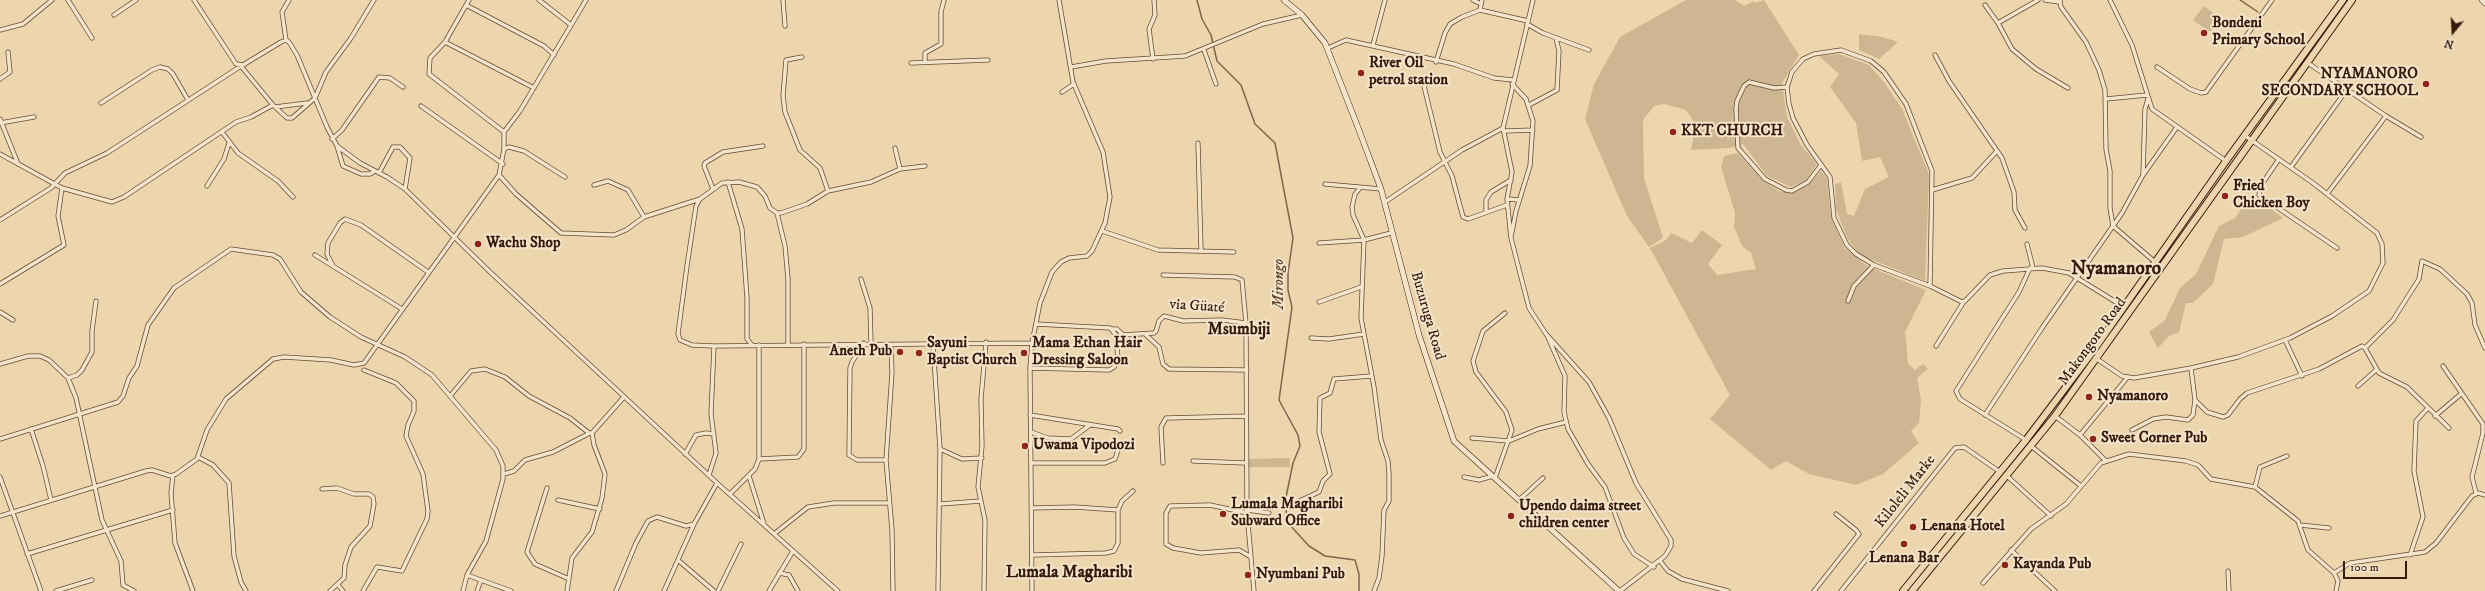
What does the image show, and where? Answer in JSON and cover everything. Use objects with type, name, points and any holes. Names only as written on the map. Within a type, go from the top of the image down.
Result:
[{"type":"main road","name":"Buzuruga Road","points":[[1284,0],[1291,2],[1318,32],[1328,48],[1381,188],[1391,233],[1419,335],[1450,432],[1460,447],[1619,591]]},
{"type":"main road","name":"Makongoro Road","points":[[1913,587],[2026,440],[2124,307],[2244,135],[2343,0]]},
{"type":"main road","name":"Makongoro Road","points":[[1903,591],[1913,587],[2007,476],[2055,416],[2352,0]]},
{"type":"street","points":[[0,29],[23,24],[52,0]]},
{"type":"street","points":[[68,0],[92,38]]},
{"type":"street","points":[[114,16],[136,0]]},
{"type":"street","points":[[194,0],[234,61],[241,65],[274,106],[289,119],[315,98],[326,72],[351,38],[374,0]]},
{"type":"street","points":[[289,0],[282,12],[286,40],[297,55],[332,139],[337,146],[360,163],[405,189],[454,238],[685,454],[838,591]]},
{"type":"street","points":[[469,0],[444,42],[430,58],[429,74],[504,132]]},
{"type":"street","points":[[539,0],[571,25]]},
{"type":"street","points":[[0,516],[146,471],[173,475],[198,457],[207,430],[220,406],[268,362],[284,357],[331,360],[360,365],[368,359],[428,272],[499,175],[504,149],[504,132],[534,88],[586,0]]},
{"type":"street","points":[[783,0],[786,26]]},
{"type":"street","points":[[925,61],[925,53],[941,44],[941,12],[944,0]]},
{"type":"street","points":[[1032,591],[1030,368],[1032,343],[1044,288],[1060,262],[1069,258],[1089,254],[1102,231],[1110,197],[1107,165],[1074,84],[1059,0]]},
{"type":"street","points":[[1153,59],[1149,29],[1155,15],[1154,0]]},
{"type":"street","points":[[1373,45],[1385,0]]},
{"type":"street","points":[[1473,0],[1482,2],[1480,10]]},
{"type":"street","points":[[1533,0],[1513,82],[1504,130],[1512,172],[1507,199],[1511,238],[1530,308],[1546,334],[1565,376],[1564,412],[1566,422],[1588,464],[1605,487],[1624,538],[1637,558],[1654,567]]},
{"type":"street","points":[[1998,23],[2038,0]]},
{"type":"street","points":[[2045,0],[2059,1],[2086,42],[2100,70],[2106,99],[2106,149],[2110,171],[2110,208],[2113,226],[2155,262]]},
{"type":"street","points":[[2110,0],[2132,45],[2152,109],[2226,161]]},
{"type":"street","points":[[2157,67],[2190,89],[2202,93],[2206,92],[2272,0]]},
{"type":"street","points":[[466,5],[544,46],[554,55]]},
{"type":"street","points":[[1985,5],[1998,23],[2008,44],[2018,55],[2068,88]]},
{"type":"street","points":[[1436,62],[1441,42],[1450,24],[1480,10],[1527,22],[1556,38],[1589,50]]},
{"type":"street","points":[[1071,67],[1106,61],[1176,58],[1204,50],[1212,45],[1263,24],[1302,15]]},
{"type":"street","points":[[1529,105],[1557,90],[1558,51],[1556,38]]},
{"type":"street","points":[[0,220],[55,184],[65,173],[107,153],[241,65],[286,40]]},
{"type":"street","points":[[1328,48],[1344,40],[1373,45],[1436,62],[1454,64],[1494,78],[1513,82],[1529,105],[1533,121],[1533,130],[1530,166],[1519,200],[1511,238]]},
{"type":"street","points":[[444,42],[534,88]]},
{"type":"street","points":[[1204,50],[1216,84]]},
{"type":"street","points":[[1930,286],[1932,171],[1929,159],[1906,104],[1884,72],[1871,61],[1841,50],[1814,54],[1796,64],[1787,87],[1793,118],[1807,146],[1830,177],[1834,218],[1847,245],[1874,265],[1930,286],[1963,302]]},
{"type":"street","points":[[0,79],[10,72],[8,52]]},
{"type":"street","points":[[1935,55],[1949,81],[1997,151],[2010,178],[2014,192],[2015,210],[2025,228]]},
{"type":"street","points":[[802,57],[786,60],[782,96],[785,112],[800,150],[820,168],[828,192]]},
{"type":"street","points":[[911,63],[925,61],[988,60]]},
{"type":"street","points":[[2308,63],[2348,88],[2386,116],[2422,137]]},
{"type":"street","points":[[101,103],[160,67],[168,69],[173,74],[188,100]]},
{"type":"street","points":[[332,139],[342,130],[379,78],[390,78],[403,87]]},
{"type":"street","points":[[1422,82],[1440,152],[1452,176],[1463,217],[1468,219],[1507,205]]},
{"type":"street","points":[[1787,87],[1774,88],[1749,82],[1744,86],[1737,101],[1736,110],[1738,148],[1765,178],[1786,190],[1792,190],[1808,182],[1821,165]]},
{"type":"street","points":[[1062,92],[1074,84]]},
{"type":"street","points":[[2291,167],[2348,88]]},
{"type":"street","points":[[2106,99],[2147,97]]},
{"type":"street","points":[[2143,175],[2145,109],[2147,97]]},
{"type":"street","points":[[0,154],[62,188],[107,202],[119,200],[236,122],[251,117],[274,106],[308,103]]},
{"type":"street","points":[[421,106],[502,164]]},
{"type":"street","points":[[2327,194],[2386,116]]},
{"type":"street","points":[[18,164],[0,122],[34,117]]},
{"type":"street","points":[[1985,415],[2042,328],[2113,226],[2143,175],[2177,127]]},
{"type":"street","points":[[1385,202],[1445,162],[1504,130],[1533,130]]},
{"type":"street","points":[[222,132],[229,143],[252,164],[278,181],[293,197]]},
{"type":"street","points":[[2097,359],[2127,378],[2191,368],[2238,357],[2285,340],[2332,316],[2365,295],[2383,263],[2382,244],[2377,233],[2291,167],[2244,135]]},
{"type":"street","points":[[207,186],[224,159],[229,143]]},
{"type":"street","points":[[1198,143],[1201,250]]},
{"type":"street","points":[[337,146],[343,166],[361,174],[377,172],[394,147],[400,147],[410,158],[405,189]]},
{"type":"street","points":[[713,189],[704,163],[723,152],[763,146]]},
{"type":"street","points":[[504,149],[509,147],[524,151],[565,177]]},
{"type":"street","points":[[896,148],[900,169]]},
{"type":"street","points":[[1932,190],[1972,178],[1997,151]]},
{"type":"street","points":[[2279,159],[2260,187],[2259,195],[2337,248]]},
{"type":"street","points":[[776,213],[800,206],[828,192],[872,182],[900,169],[925,166]]},
{"type":"street","points":[[499,175],[516,194],[560,233],[614,235],[626,230],[644,217],[700,199],[713,189],[728,182],[739,182],[757,187],[765,196],[770,208],[776,213],[785,246],[788,279],[788,345]]},
{"type":"street","points":[[1486,212],[1486,200],[1490,192],[1511,180]]},
{"type":"street","points":[[594,185],[608,181],[628,190],[644,217]]},
{"type":"street","points":[[728,182],[742,229],[747,298],[747,339],[752,345]]},
{"type":"street","points":[[1325,184],[1360,188],[1381,188]]},
{"type":"street","points":[[0,284],[64,245],[58,216],[62,188]]},
{"type":"street","points":[[1360,188],[1353,200],[1352,215],[1364,240],[1361,318],[1381,440],[1388,461],[1389,481],[1379,578],[1374,591]]},
{"type":"street","points":[[700,199],[696,206],[678,334],[680,340],[685,344],[714,346],[864,343],[891,345],[986,342],[1032,343]]},
{"type":"street","points":[[1507,199],[1519,200]]},
{"type":"street","points":[[333,266],[327,254],[328,243],[340,223],[345,219],[361,225],[428,272]]},
{"type":"street","points":[[1102,231],[1158,250],[1234,252]]},
{"type":"street","points":[[1319,243],[1364,240],[1391,233]]},
{"type":"street","points":[[2026,440],[1960,399],[1956,395],[1956,391],[2019,292],[2032,268],[2027,244]]},
{"type":"street","points":[[0,439],[78,414],[112,405],[120,400],[129,378],[137,366],[148,325],[169,293],[178,285],[233,248],[277,256],[301,292],[343,326],[377,345],[417,364],[432,376],[451,395],[471,423],[489,440],[500,458],[504,474],[486,541],[467,575],[463,591]]},
{"type":"street","points":[[315,255],[402,309]]},
{"type":"street","points":[[2365,348],[2393,320],[2418,279],[2422,261],[2440,269],[2467,294],[2472,303],[2475,325],[2485,348]]},
{"type":"street","points":[[1848,301],[1854,286],[1874,265]]},
{"type":"street","points":[[1936,346],[1963,302],[1990,275],[2032,268],[2051,268],[2078,277],[2124,307]]},
{"type":"street","points":[[1163,275],[1240,278],[1242,280],[1246,324],[1247,370],[1247,511],[1254,591]]},
{"type":"street","points":[[861,279],[870,308],[871,343]]},
{"type":"street","points":[[1319,302],[1361,287]]},
{"type":"street","points":[[68,378],[82,370],[92,352],[92,331],[96,301]]},
{"type":"street","points":[[0,312],[13,320]]},
{"type":"street","points":[[1464,478],[1480,480],[1494,477],[1512,430],[1510,420],[1501,404],[1476,372],[1473,361],[1483,331],[1505,313]]},
{"type":"street","name":"via Güaté","points":[[1036,324],[1098,326],[1117,329],[1123,335],[1156,331],[1159,321],[1164,316],[1182,321],[1222,320],[1246,324]]},
{"type":"street","points":[[1030,368],[1099,371],[1112,369],[1118,352],[1116,335],[1112,329]]},
{"type":"street","points":[[1143,333],[1159,347],[1164,364],[1168,369],[1247,370]]},
{"type":"street","points":[[1311,338],[1329,339],[1364,334]]},
{"type":"street","points":[[1546,334],[1589,382],[1609,418],[1636,483],[1664,526],[1671,540],[1671,546],[1654,567],[1619,591]]},
{"type":"street","points":[[2285,340],[2302,376]]},
{"type":"street","points":[[984,591],[985,520],[978,487],[982,458],[981,399],[986,342]]},
{"type":"street","points":[[864,343],[850,368],[849,454],[857,460],[886,460]]},
{"type":"street","points":[[760,459],[798,457],[804,449],[804,344]]},
{"type":"street","points":[[934,344],[940,450],[938,591]]},
{"type":"street","points":[[730,494],[749,476],[760,459],[759,345]]},
{"type":"street","points":[[891,345],[892,373],[886,460],[888,503],[892,538],[893,591]]},
{"type":"street","points":[[709,475],[715,460],[711,399],[714,346]]},
{"type":"street","points":[[2195,400],[2211,415],[2223,417],[2228,415],[2240,399],[2247,393],[2302,376],[2319,369],[2357,347],[2365,348]]},
{"type":"street","points":[[2365,348],[2376,370],[2384,377],[2407,387],[2449,428]]},
{"type":"street","points":[[0,364],[28,356],[40,356],[49,360],[68,378],[76,398],[78,414],[106,530],[121,561],[123,585],[134,591]]},
{"type":"street","points":[[2443,366],[2461,394],[2484,423],[2472,481],[2476,493]]},
{"type":"street","points":[[2132,430],[2153,419],[2166,418],[2188,420],[2193,415],[2195,400],[2191,368]]},
{"type":"street","points":[[451,395],[471,370],[485,369],[511,381],[528,396],[570,418],[590,433],[604,474],[600,509],[592,532],[573,554],[567,591]]},
{"type":"street","points":[[363,591],[377,567],[402,571],[427,519],[428,511],[423,474],[406,436],[408,424],[414,411],[414,401],[396,383],[364,370]]},
{"type":"street","points":[[2358,386],[2376,370]]},
{"type":"street","points":[[1297,502],[1319,492],[1324,481],[1330,474],[1319,432],[1320,398],[1330,393],[1334,379],[1371,376]]},
{"type":"street","points":[[2080,435],[2127,378]]},
{"type":"street","points":[[2435,416],[2461,394]]},
{"type":"street","points":[[504,474],[514,470],[525,460],[553,452],[590,433],[624,396]]},
{"type":"street","points":[[2410,555],[2423,517],[2414,471],[2416,421],[2428,408]]},
{"type":"street","points":[[1030,415],[1118,429],[1120,432]]},
{"type":"street","points":[[1163,463],[1161,427],[1166,418],[1246,416]]},
{"type":"street","points":[[2055,416],[2080,435],[2105,460]]},
{"type":"street","points":[[1472,438],[1509,441],[1538,429],[1566,422]]},
{"type":"street","points":[[1031,432],[1048,438],[1071,439],[1090,425]]},
{"type":"street","points":[[30,429],[43,466],[51,500]]},
{"type":"street","points":[[685,454],[696,435],[706,433],[714,434]]},
{"type":"street","points":[[2031,446],[2081,486]]},
{"type":"street","name":"Kiloleli Marke","points":[[1841,591],[1955,448],[1964,447],[2000,472]]},
{"type":"street","points":[[940,450],[962,459],[982,458]]},
{"type":"street","points":[[1031,463],[1105,463],[1114,458],[1118,450]]},
{"type":"street","points":[[1983,583],[2031,529],[2066,504],[2105,460],[2129,454],[2186,461],[2198,465],[2211,479],[2255,487],[2294,517],[2300,525],[2308,550],[2334,573],[2338,581],[2336,591]]},
{"type":"street","points":[[2255,487],[2260,467],[2286,456]]},
{"type":"street","points":[[198,457],[213,466],[229,483],[234,556],[241,582],[246,591]]},
{"type":"street","points":[[1194,461],[1246,463]]},
{"type":"street","points":[[173,475],[171,493],[175,543],[193,591]]},
{"type":"street","points":[[749,476],[764,524]]},
{"type":"street","points":[[2007,476],[2051,516]]},
{"type":"street","points":[[0,477],[41,591]]},
{"type":"street","points":[[1519,500],[1543,478]]},
{"type":"street","points":[[664,591],[679,561],[694,524],[717,483]]},
{"type":"street","points":[[322,489],[337,488],[354,494],[369,494],[374,500],[372,521],[351,547],[345,565],[344,578],[330,591]]},
{"type":"street","points":[[547,488],[527,552],[535,564],[569,579]]},
{"type":"street","points":[[1032,555],[1110,552],[1118,543],[1118,510],[1122,501],[1133,491]]},
{"type":"street","points":[[2334,573],[2350,563],[2425,552],[2436,543],[2472,496],[2476,493]]},
{"type":"street","points":[[2476,493],[2485,496]]},
{"type":"street","points":[[558,500],[600,509]]},
{"type":"street","points":[[940,504],[981,501]]},
{"type":"street","points":[[774,534],[808,506],[834,503],[888,503]]},
{"type":"street","points":[[1251,557],[1239,550],[1201,553],[1173,548],[1166,544],[1166,513],[1170,506],[1210,505],[1269,513]]},
{"type":"street","points":[[1032,508],[1075,507],[1118,510]]},
{"type":"street","points":[[27,554],[173,510]]},
{"type":"street","points":[[1814,591],[1859,534],[1836,514]]},
{"type":"street","points":[[616,591],[636,543],[651,519],[657,517],[686,526],[694,524]]},
{"type":"street","points":[[2300,525],[2329,528]]},
{"type":"street","points":[[718,591],[741,544]]},
{"type":"street","points":[[2011,550],[2055,591]]},
{"type":"street","points":[[769,591],[793,551]]},
{"type":"street","points":[[679,561],[714,591]]},
{"type":"street","points":[[1660,561],[1668,571],[1682,579],[1728,591]]},
{"type":"street","points":[[2228,571],[2229,591]]},
{"type":"street","points":[[779,573],[789,575],[798,591]]},
{"type":"street","points":[[467,575],[511,591]]},
{"type":"street","points":[[56,591],[92,580]]},
{"type":"street","points":[[477,591],[481,580]]},
{"type":"street","points":[[338,585],[343,591]]},
{"type":"shaded area","points":[[1686,0],[1735,0],[1744,6],[1754,1],[1755,3],[1764,0],[1799,55],[1782,83],[1787,117],[1801,145],[1817,164],[1806,180],[1791,187],[1767,176],[1743,144],[1730,148],[1691,150],[1695,129],[1693,120],[1686,110],[1664,104],[1654,106],[1643,120],[1644,178],[1663,238],[1649,247],[1627,216],[1585,119],[1594,84],[1620,37]]},
{"type":"shaded area","points":[[2204,6],[2220,18],[2210,32],[2193,20]]},
{"type":"shaded area","points":[[1859,34],[1882,37],[1898,42],[1879,59],[1859,50]]},
{"type":"shaded area","points":[[1839,54],[1869,65],[1884,82],[1902,109],[1929,174],[1925,281],[1860,255],[1847,238],[1842,225],[1836,208],[1835,184],[1841,182],[1847,214],[1854,216],[1865,189],[1889,177],[1880,157],[1862,161],[1856,123],[1830,87],[1839,74],[1819,56]]},
{"type":"shaded area","points":[[1738,153],[1762,180],[1779,191],[1793,193],[1809,185],[1821,171],[1827,179],[1831,218],[1845,248],[1867,266],[1926,290],[1905,332],[1908,363],[1915,370],[1923,364],[1928,369],[1917,378],[1921,400],[1919,423],[1911,431],[1919,443],[1883,474],[1856,485],[1809,474],[1786,461],[1771,470],[1710,419],[1730,395],[1650,248],[1666,240],[1671,233],[1692,243],[1702,230],[1722,245],[1708,264],[1717,275],[1756,269],[1751,253],[1742,246],[1734,227],[1735,213],[1721,167],[1724,156]]},
{"type":"shaded area","points":[[2251,194],[2283,218],[2243,237],[2224,239],[2213,284],[2193,303],[2186,303],[2179,332],[2169,336],[2158,348],[2149,332],[2165,320],[2180,288],[2196,274],[2219,226],[2235,218]]},
{"type":"shaded area","points":[[1290,458],[1290,467],[1248,467],[1247,459]]},
{"type":"waterway","name":"Mirongo","points":[[1197,0],[1202,19],[1211,35],[1217,61],[1241,85],[1255,124],[1275,143],[1293,238],[1288,273],[1288,290],[1292,307],[1279,400],[1298,435],[1300,446],[1293,463],[1285,502],[1288,523],[1309,546],[1325,556],[1355,560],[1359,574],[1359,591]]},
{"type":"waterway","points":[[2240,0],[2258,12]]},
{"type":"place","name":"Bondeni Primary School","points":[[2204,33]]},
{"type":"place","name":"River Oil petrol station","points":[[1361,73]]},
{"type":"place","name":"NYAMANORO SECONDARY SCHOOL","points":[[2426,84]]},
{"type":"place","name":"KKT CHURCH","points":[[1673,132]]},
{"type":"place","name":"Fried Chicken Boy","points":[[2225,196]]},
{"type":"place","name":"Wachu Shop","points":[[478,244]]},
{"type":"place","name":"Aneth Pub","points":[[900,352]]},
{"type":"place","name":"Sayuni Baptist Church","points":[[919,353]]},
{"type":"place","name":"Mama Ethan Hair Dressing Saloon","points":[[1024,353]]},
{"type":"place","name":"Nyamanoro","points":[[2089,397]]},
{"type":"place","name":"Sweet Corner Pub","points":[[2093,439]]},
{"type":"place","name":"Uwama Vipodozi","points":[[1025,446]]},
{"type":"place","name":"Lumala Magharibi Subward Office","points":[[1223,514]]},
{"type":"place","name":"Upendo daima street children center","points":[[1511,516]]},
{"type":"place","name":"Lenana Hotel","points":[[1913,527]]},
{"type":"place","name":"Lenana Bar","points":[[1904,544]]},
{"type":"place","name":"Kayanda Pub","points":[[2005,565]]},
{"type":"place","name":"Nyumbani Pub","points":[[1248,575]]},
{"type":"district","name":"Nyamanoro","points":[[2116,270]]},
{"type":"district","name":"Msumbiji","points":[[1239,330]]},
{"type":"district","name":"Lumala Magharibi","points":[[1069,573]]}]
